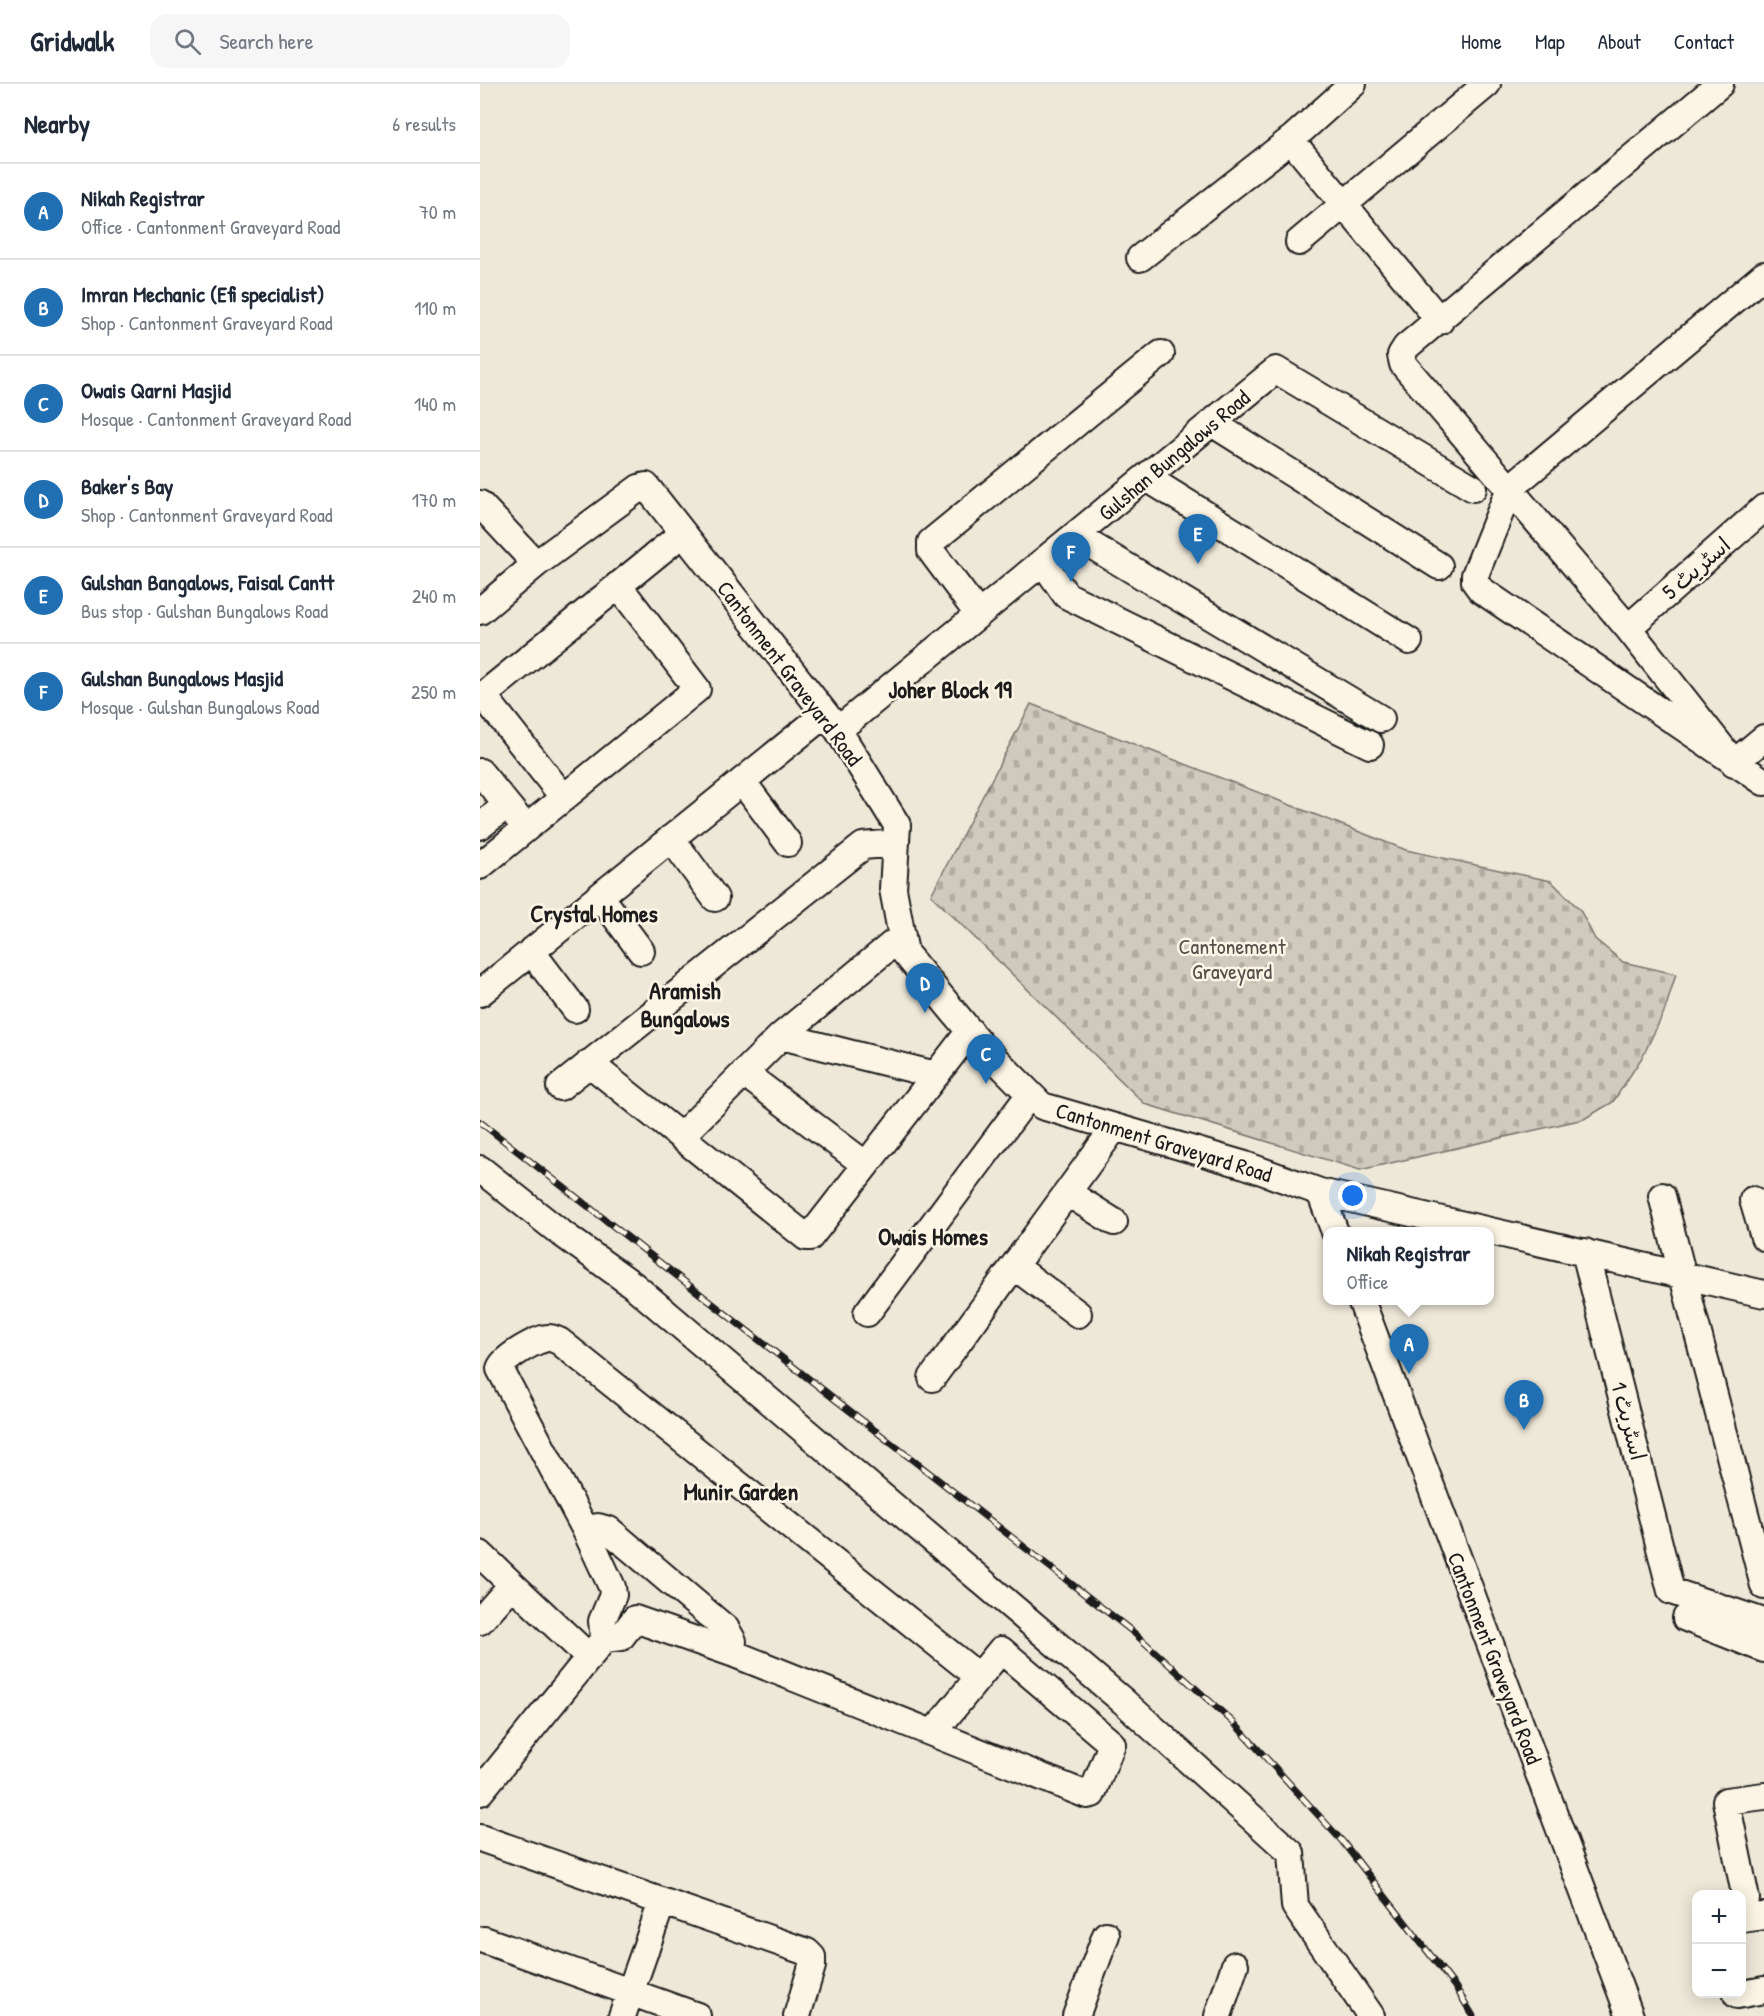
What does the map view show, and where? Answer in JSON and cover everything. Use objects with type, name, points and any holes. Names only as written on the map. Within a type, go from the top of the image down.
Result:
[{"type":"street","points":[[1140,258],[1294,136],[1353,84]]},
{"type":"street","points":[[1299,242],[1487,84]]},
{"type":"street","points":[[1720,84],[1440,321],[1406,347],[1401,355],[1403,364],[1628,628],[1734,763]]},
{"type":"street","points":[[1294,136],[1294,145],[1440,321]]},
{"type":"street","points":[[1764,275],[1510,488],[1475,575],[1475,582],[1481,590],[1764,782]]},
{"type":"street","points":[[978,614],[931,551],[931,542],[1161,354]]},
{"type":"street","name":"Gulshan Bungalows Road","points":[[480,993],[742,781],[832,722],[978,614],[1147,478],[1276,370],[1473,488]]},
{"type":"street","points":[[1212,423],[1439,566]]},
{"type":"street","points":[[1147,478],[1409,641]]},
{"type":"street","name":"Cantonment Graveyard Road","points":[[537,564],[639,488],[646,486],[832,722],[897,825],[893,889],[905,953],[970,1031],[1042,1106],[1245,1165],[1320,1192],[1475,1227]]},
{"type":"street","points":[[480,504],[537,564],[480,611]]},
{"type":"street","name":"اسٹریٹ 5","points":[[1628,628],[1764,508]]},
{"type":"street","points":[[564,798],[482,696],[683,533]]},
{"type":"street","points":[[1076,536],[1381,719]]},
{"type":"street","points":[[1043,562],[1066,595],[1370,745]]},
{"type":"street","points":[[480,866],[697,689],[618,585]]},
{"type":"street","points":[[1734,763],[1764,738]]},
{"type":"street","points":[[480,772],[526,828]]},
{"type":"street","points":[[742,781],[788,843]]},
{"type":"street","points":[[480,826],[507,805]]},
{"type":"street","points":[[671,838],[715,898]]},
{"type":"street","points":[[560,1087],[863,846],[896,843]]},
{"type":"street","points":[[600,896],[641,951]]},
{"type":"street","points":[[681,1136],[781,1036],[902,936]]},
{"type":"street","points":[[531,951],[575,1009]]},
{"type":"street","points":[[590,1063],[806,1237],[815,1234],[970,1031]]},
{"type":"street","points":[[781,1036],[936,1075]]},
{"type":"street","points":[[744,1073],[867,1165]]},
{"type":"street","points":[[867,1313],[1030,1094]]},
{"type":"street","points":[[932,1378],[1115,1127]]},
{"type":"street","points":[[480,1169],[651,1300],[1123,1701],[1291,1853],[1295,1906],[1371,2016]]},
{"type":"street","points":[[1320,1192],[1333,1227]]},
{"type":"street","points":[[1068,1193],[1114,1222]]},
{"type":"street","points":[[1662,1196],[1685,1274],[1764,1586]]},
{"type":"street","points":[[1753,1200],[1764,1237]]},
{"type":"street","name":"Cantonment Graveyard Road","points":[[1494,1231],[1764,1294]]},
{"type":"street","name":"اسٹریٹ 1","points":[[1585,1252],[1671,1591],[1764,1622]]},
{"type":"street","points":[[1014,1266],[1078,1314]]},
{"type":"street","name":"Cantonment Graveyard Road","points":[[1363,1305],[1630,2016]]},
{"type":"street","points":[[480,1792],[596,1648],[602,1621],[613,1595],[612,1587],[585,1529],[500,1369],[506,1358],[541,1339],[549,1338],[559,1341],[979,1677]]},
{"type":"street","points":[[585,1529],[598,1527],[609,1530],[726,1629],[733,1641],[732,1653]]},
{"type":"street","points":[[480,1554],[512,1585],[596,1648]]},
{"type":"street","points":[[480,1621],[512,1585]]},
{"type":"street","points":[[1686,1618],[1764,1649]]},
{"type":"street","points":[[596,1648],[621,1637],[635,1619],[732,1653],[1087,1795],[1092,1794],[1111,1749],[1110,1741],[1001,1650],[933,1733]]},
{"type":"street","points":[[1744,1890],[1726,1801],[1764,1796]]},
{"type":"street","points":[[480,1838],[807,1952],[812,1957],[812,1966],[800,2015]]},
{"type":"street","points":[[626,2004],[662,1902]]},
{"type":"street","points":[[1746,1918],[1764,1916]]},
{"type":"street","points":[[1076,2016],[1106,1935]]},
{"type":"street","points":[[484,1940],[626,2004],[697,2016]]},
{"type":"street","points":[[1218,2016],[1235,1965]]},
{"type":"street","points":[[1738,2002],[1764,1990]]},
{"type":"green space","name":"Cantonement Graveyard","points":[[1031,704],[1406,850],[1551,881],[1580,910],[1595,939],[1623,962],[1676,974],[1665,1010],[1643,1056],[1613,1102],[1584,1119],[1360,1170],[1145,1104],[931,895]]},
{"type":"railway","points":[[480,1122],[1133,1632],[1234,1723],[1342,1841],[1456,1988],[1473,2016]]},
{"type":"place","name":"Gulshan Bangalows, Faisal Cantt","points":[[1198,564]]},
{"type":"place","name":"Gulshan Bungalows Masjid","points":[[1071,582]]},
{"type":"place","name":"Baker's Bay","points":[[925,1013]]},
{"type":"place","name":"Owais Qarni Masjid","points":[[986,1084]]},
{"type":"place","name":"Nikah Registrar","points":[[1409,1374]]},
{"type":"place","name":"Imran Mechanic (Efi specialist)","points":[[1524,1430]]},
{"type":"district","name":"Joher Block 19","points":[[950,689]]},
{"type":"district","name":"Crystal Homes","points":[[594,913]]},
{"type":"district","name":"Aramish Bungalows","points":[[685,1004]]},
{"type":"district","name":"Owais Homes","points":[[933,1236]]},
{"type":"district","name":"Munir Garden","points":[[741,1491]]}]
